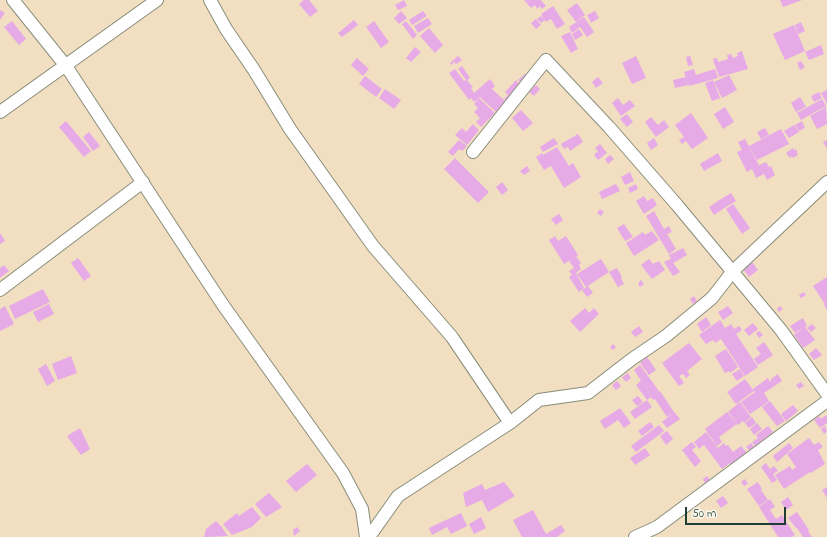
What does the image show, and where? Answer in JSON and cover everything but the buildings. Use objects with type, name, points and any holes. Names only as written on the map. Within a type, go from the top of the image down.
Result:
[{"type":"street","points":[[13,0],[66,66],[223,305],[343,472],[362,509],[368,537]]},
{"type":"street","points":[[0,112],[157,0]]},
{"type":"street","points":[[210,0],[226,29],[254,70],[290,130],[373,246],[452,337],[510,423]]},
{"type":"street","points":[[472,152],[546,60],[618,138],[733,271],[781,330],[827,394]]},
{"type":"street","points":[[0,290],[143,182]]},
{"type":"street","points":[[368,537],[398,496],[510,423],[539,400],[588,393],[632,359],[666,336],[712,298],[733,271],[827,182]]},
{"type":"street","points":[[635,537],[657,527],[827,401]]}]
